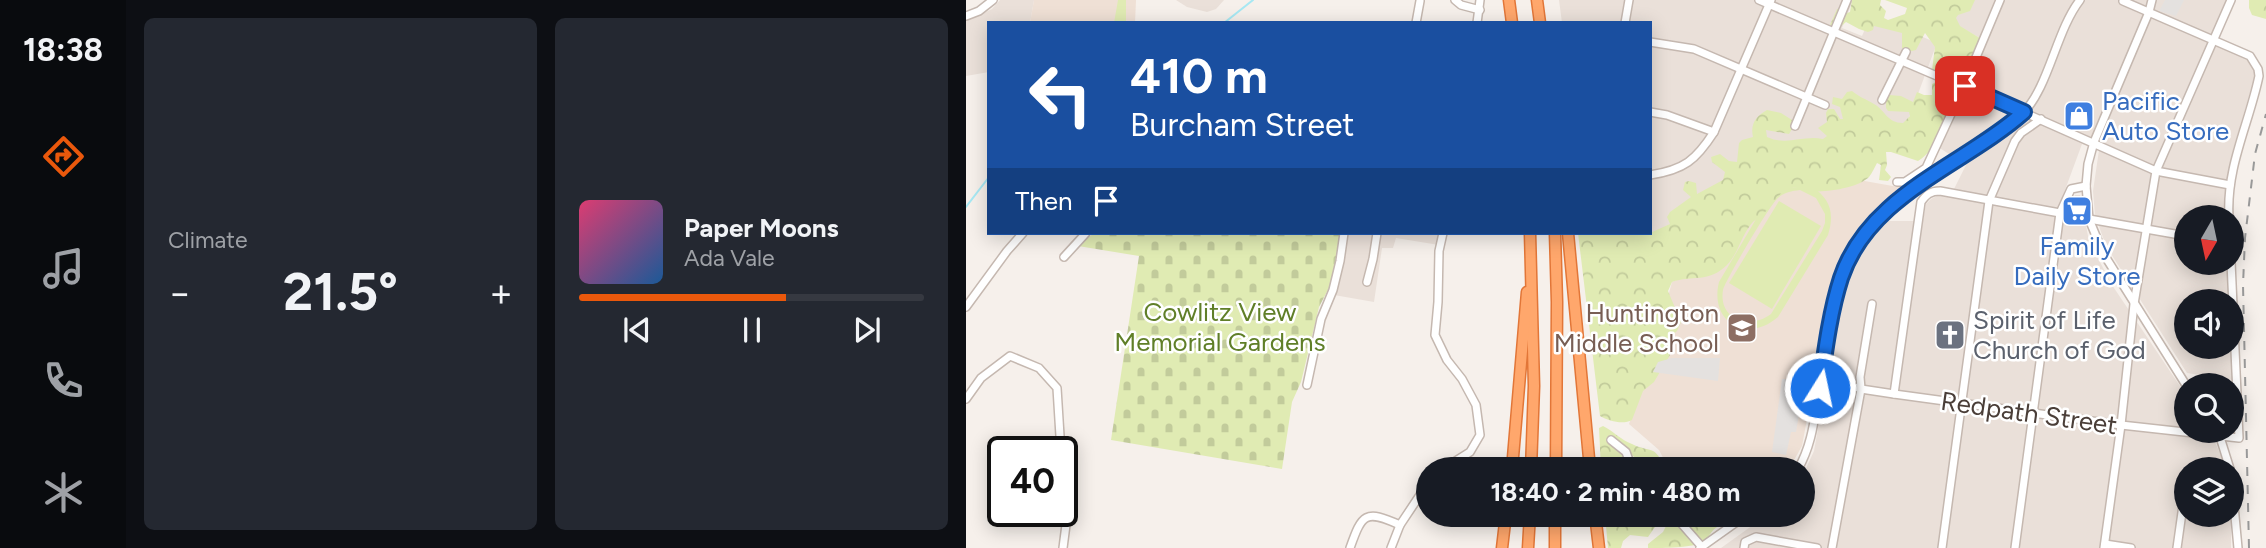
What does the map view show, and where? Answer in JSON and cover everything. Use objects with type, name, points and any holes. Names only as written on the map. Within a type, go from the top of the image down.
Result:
[{"type":"highway","points":[[1509,0],[1512,21]]},
{"type":"highway","points":[[1537,0],[1540,21]]},
{"type":"highway","points":[[1530,235],[1534,386],[1531,457]]},
{"type":"highway","points":[[1555,235],[1556,457]]},
{"type":"highway","points":[[1568,235],[1589,457]]},
{"type":"highway","points":[[1513,457],[1531,256]]},
{"type":"highway","points":[[1502,548],[1504,527]]},
{"type":"highway","points":[[1528,548],[1529,527]]},
{"type":"highway","points":[[1555,527],[1555,548]]},
{"type":"highway","points":[[1597,527],[1599,548]]},
{"type":"street","points":[[1416,21],[1419,0]]},
{"type":"street","points":[[1455,0],[1461,5],[1480,10]]},
{"type":"street","points":[[1478,21],[1480,0]]},
{"type":"street","points":[[1625,21],[1629,0]]},
{"type":"street","points":[[1759,0],[1770,2],[1951,82]]},
{"type":"street","points":[[1795,125],[1847,0]]},
{"type":"street","points":[[1897,182],[1905,182],[1926,167],[1965,86],[2000,0]]},
{"type":"street","points":[[1803,457],[1811,436],[1842,277],[1862,236],[1885,210],[2006,128],[2024,112],[2034,99],[2068,20],[2080,0]]},
{"type":"street","points":[[2152,0],[2094,142],[2086,186],[2089,219],[2102,253],[2178,373]]},
{"type":"street","points":[[2131,548],[2105,546],[2134,304],[2156,171],[2231,0]]},
{"type":"street","points":[[2123,1],[2250,56],[2258,69],[2257,84],[2233,162],[2229,205]]},
{"type":"street","points":[[1652,175],[1685,166],[1702,150],[1714,132],[1770,2]]},
{"type":"street","points":[[966,16],[990,3]]},
{"type":"street","points":[[1652,42],[1694,49],[1825,105]]},
{"type":"street","points":[[1882,100],[1906,52]]},
{"type":"street","points":[[1965,86],[2156,171],[2230,185]]},
{"type":"street","points":[[1652,112],[1690,122],[1714,132]]},
{"type":"street","points":[[1942,548],[1989,201],[2015,141],[2021,133],[2041,119]]},
{"type":"street","points":[[2015,548],[2060,213],[2071,189],[2086,186]]},
{"type":"street","points":[[1894,394],[1921,202],[1928,194],[1940,191],[2060,213]]},
{"type":"street","points":[[2089,219],[2174,234]]},
{"type":"street","points":[[966,307],[1021,235]]},
{"type":"street","points":[[1064,257],[1084,235]]},
{"type":"street","points":[[1307,385],[1321,319],[1333,290],[1344,235]]},
{"type":"street","points":[[1367,282],[1377,235]]},
{"type":"street","points":[[1443,235],[1439,251],[1435,335],[1447,360],[1462,379],[1476,405],[1480,435],[1469,452],[1461,457]]},
{"type":"street","name":"Redpath Street","points":[[2232,275],[2236,373]]},
{"type":"street","points":[[1832,548],[1861,389],[1860,377],[1872,304]]},
{"type":"street","points":[[966,399],[981,378],[1010,356],[1039,368],[1057,388],[1060,436]]},
{"type":"street","name":"Redpath Street","points":[[1821,377],[1861,389],[1894,394],[2174,430]]},
{"type":"street","points":[[1612,440],[1626,452],[1628,457]]},
{"type":"street","points":[[1391,548],[1400,525],[1416,501]]},
{"type":"street","points":[[1350,548],[1359,524],[1365,518],[1374,515],[1400,525]]},
{"type":"street","points":[[1063,548],[1066,527]]},
{"type":"street","points":[[1684,527],[1701,547],[1729,527]]},
{"type":"street","points":[[2177,548],[2180,527]]},
{"type":"street","points":[[2236,527],[2238,548]]},
{"type":"street","points":[[1744,548],[1748,540],[1756,537],[1817,548]]},
{"type":"shaded area","points":[[1000,0],[1034,0],[1030,21],[987,21],[987,72],[966,76],[966,21],[992,9]]},
{"type":"shaded area","points":[[1034,0],[1136,0],[1135,21],[1030,21]]},
{"type":"shaded area","points":[[1176,0],[1224,0],[1216,9],[1207,12],[1187,7]]},
{"type":"shaded area","points":[[1559,0],[1853,0],[1842,28],[1862,36],[1871,15],[1937,43],[1906,126],[1672,233],[1652,233],[1652,21],[1562,21]]},
{"type":"shaded area","points":[[1961,0],[2226,0],[2208,43],[2246,58],[2255,69],[2255,76],[2228,172],[2229,205],[2174,205],[2174,275],[2231,275],[2232,289],[2174,289],[2174,353],[2106,246],[2095,215],[2093,191],[2099,150],[2082,144],[2058,209],[1954,189],[1966,165],[1935,145],[1983,40],[1952,22]]},
{"type":"shaded area","points":[[2165,0],[2184,0],[2176,16],[2159,11]]},
{"type":"shaded area","name":"Huntington Middle School","points":[[1842,177],[1904,188],[1881,205],[1857,229],[1844,250],[1831,290],[1802,446],[1796,457],[1663,457],[1659,450],[1629,424],[1672,282],[1701,269],[1765,190]]},
{"type":"shaded area","points":[[1939,195],[2065,218],[2075,195],[2080,195],[2089,241],[2112,285],[2174,377],[2174,443],[2215,443],[2222,457],[2174,457],[2174,527],[2231,527],[2231,548],[1721,548],[1750,527],[1815,527],[1815,457],[1811,457],[1848,278],[1866,243],[1886,221],[1923,221],[1926,204]]},
{"type":"shaded area","points":[[1347,235],[1441,235],[1439,245],[1396,238],[1393,248],[1382,248],[1374,302],[1334,295]]},
{"type":"shaded area","points":[[1672,358],[1720,358],[1718,381],[1653,372],[1658,362]]},
{"type":"shaded area","points":[[2178,359],[2233,359],[2233,373],[2187,373]]},
{"type":"shaded area","points":[[1782,379],[1789,379],[1806,398],[1800,409],[1796,432],[1791,432],[1786,455],[1772,452]]},
{"type":"green space","points":[[1118,0],[1126,0],[1126,21],[1114,21]]},
{"type":"green space","points":[[1852,0],[1881,0],[1880,5],[1886,11],[1884,18],[1888,20],[1905,14],[1907,8],[1885,0],[1975,0],[1970,11],[1956,18],[1960,26],[1983,40],[1961,84],[1947,81],[1932,70],[1935,47],[1925,33],[1916,50],[1908,52],[1902,48],[1902,33],[1874,26],[1873,30],[1868,32],[1846,22],[1839,28],[1832,28],[1830,25],[1837,9],[1850,12]]},
{"type":"green space","points":[[2249,0],[2266,0],[2266,19],[2252,15]]},
{"type":"green space","points":[[1936,82],[1953,92],[1956,99],[1941,133],[1925,155],[1918,161],[1886,152],[1885,170],[1891,177],[1888,181],[1879,180],[1881,165],[1877,163],[1865,181],[1851,186],[1819,191],[1793,188],[1781,193],[1751,224],[1734,256],[1720,271],[1672,282],[1668,291],[1681,322],[1677,331],[1666,341],[1670,355],[1654,382],[1643,391],[1632,420],[1616,422],[1600,416],[1578,235],[1652,235],[1652,232],[1670,224],[1667,217],[1670,212],[1691,197],[1683,190],[1685,182],[1696,183],[1697,194],[1723,180],[1725,172],[1712,162],[1711,157],[1720,154],[1729,161],[1737,162],[1739,143],[1753,137],[1752,128],[1755,121],[1767,110],[1781,113],[1792,120],[1792,129],[1789,134],[1766,130],[1767,137],[1781,141],[1823,139],[1827,136],[1818,128],[1827,122],[1828,109],[1834,109],[1840,119],[1843,119],[1840,107],[1832,104],[1833,97],[1842,99],[1847,92],[1852,91],[1878,107],[1893,121],[1903,123],[1910,116],[1909,112],[1888,111],[1886,99],[1889,95],[1901,96],[1913,102],[1917,92],[1932,95],[1932,84]]},
{"type":"green space","points":[[1811,186],[1827,201],[1831,213],[1830,227],[1828,235],[1778,317],[1754,329],[1743,328],[1733,325],[1725,318],[1717,296],[1719,282],[1769,197],[1777,189]],"holes":[[[1800,190],[1816,198],[1825,214],[1822,231],[1771,314],[1754,321],[1745,321],[1730,315],[1723,300],[1725,284],[1771,206],[1781,196],[1793,191]]]},
{"type":"green space","points":[[1779,201],[1821,226],[1772,309],[1729,283]]},
{"type":"green space","name":"Cowlitz View Memorial Gardens","points":[[1092,235],[1340,235],[1332,282],[1319,307],[1301,382],[1292,402],[1282,469],[1111,440],[1139,256],[1078,246]]},
{"type":"green space","points":[[1603,426],[1628,442],[1652,450],[1659,457],[1634,457],[1623,452],[1625,457],[1600,457],[1599,428]]},
{"type":"green space","points":[[1606,527],[1655,527],[1648,537],[1630,535],[1623,541],[1621,548],[1608,548]]},
{"type":"green space","points":[[1666,527],[1718,527],[1699,544],[1648,548],[1648,544]]},
{"type":"waterway","points":[[1227,21],[1253,0]]},
{"type":"waterway","points":[[966,207],[987,180]]},
{"type":"railway","points":[[2249,548],[2243,285],[2245,238],[2255,154],[2266,114]]},
{"type":"place","name":"Pacific Auto Store","points":[[2079,116]]},
{"type":"place","name":"Family Daily Store","points":[[2077,211]]},
{"type":"place","name":"Huntington Middle School","points":[[1742,328]]},
{"type":"place","name":"Spirit of Life Church of God","points":[[1950,335]]},
{"type":"route","points":[[1820,388],[1837,293],[1862,236],[1885,210],[2006,128],[2024,112],[1965,86]]}]
